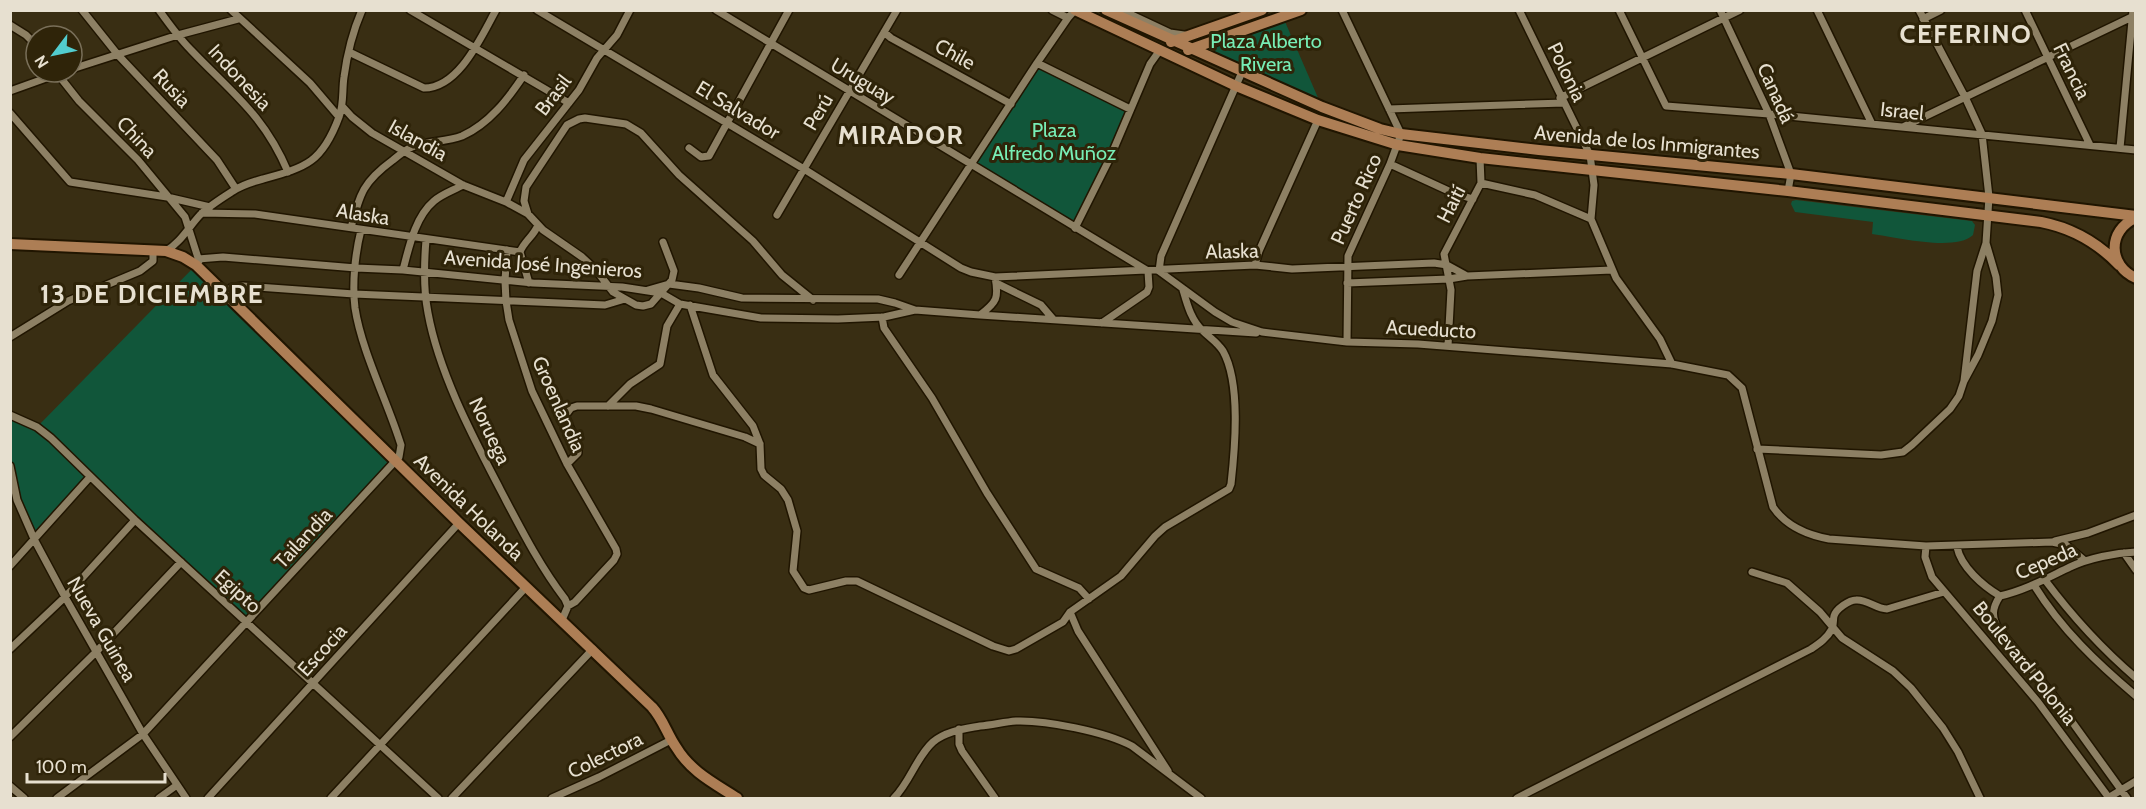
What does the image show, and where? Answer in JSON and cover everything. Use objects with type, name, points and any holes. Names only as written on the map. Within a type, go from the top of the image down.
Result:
[{"type":"street","name":"Rusia","points":[[82,10],[118,55],[217,160],[236,189]]},
{"type":"street","name":"Indonesia","points":[[159,10],[178,35],[258,118],[271,137],[288,172]]},
{"type":"street","points":[[231,10],[238,19],[259,35],[310,83],[339,117]]},
{"type":"street","points":[[10,244],[166,251],[177,244],[202,213],[236,189],[288,172],[310,162],[328,142],[339,117],[353,33],[362,10]]},
{"type":"street","points":[[411,10],[569,103]]},
{"type":"street","points":[[350,52],[424,88],[440,86],[450,79],[475,47],[496,10]]},
{"type":"street","name":"El Salvador","points":[[537,10],[804,169],[961,268],[996,280]]},
{"type":"street","name":"Brasil","points":[[506,202],[524,160],[569,103],[604,49],[617,35],[630,10]]},
{"type":"street","name":"Uruguay","points":[[716,10],[1148,271]]},
{"type":"street","points":[[689,148],[701,157],[709,156],[789,10]]},
{"type":"street","name":"Perú","points":[[777,215],[897,10]]},
{"type":"street","points":[[899,275],[1037,63],[1073,13],[1052,10]]},
{"type":"street","name":"Avenida de los Inmigrantes","points":[[1106,10],[1322,107],[1380,129],[1401,134],[1791,174],[2136,217]]},
{"type":"street","points":[[1121,10],[1178,36],[1195,34]]},
{"type":"street","points":[[1075,228],[1110,159],[1150,64],[1160,50],[1172,41],[1195,34],[1244,13],[1262,10]]},
{"type":"street","points":[[1177,57],[1190,49],[1301,10]]},
{"type":"street","points":[[1342,10],[1401,134]]},
{"type":"street","name":"Polonia","points":[[1519,10],[1590,155],[1594,196],[1591,219]]},
{"type":"street","points":[[1619,10],[1643,58]]},
{"type":"street","name":"Canadá","points":[[1720,10],[1769,114],[1791,174]]},
{"type":"street","points":[[1389,110],[1562,100],[1740,10]]},
{"type":"street","points":[[1817,10],[1872,124]]},
{"type":"street","points":[[1919,10],[1982,134],[1989,215],[1986,243],[1977,271],[1964,381]]},
{"type":"street","points":[[1923,19],[1941,10]]},
{"type":"street","name":"Francia","points":[[2025,10],[2090,145]]},
{"type":"street","name":"Avenida de los Inmigrantes","points":[[1073,13],[1317,120],[1398,145],[1480,158],[1788,191],[2041,222],[2064,227],[2095,244],[2135,280]]},
{"type":"street","points":[[1901,128],[2134,14]]},
{"type":"street","points":[[2120,148],[2134,14]]},
{"type":"street","points":[[84,65],[178,35],[238,19]]},
{"type":"street","points":[[10,25],[24,34]]},
{"type":"street","name":"Chile","points":[[884,32],[1011,104]]},
{"type":"street","name":"Israel","points":[[1643,58],[1666,106],[2136,150]]},
{"type":"street","points":[[1037,63],[1130,109]]},
{"type":"street","points":[[1159,271],[1161,256],[1242,72]]},
{"type":"street","points":[[351,228],[368,180],[404,151],[461,136],[474,130],[502,105],[524,75]]},
{"type":"street","points":[[2127,76],[2136,76]]},
{"type":"street","points":[[10,91],[29,84]]},
{"type":"street","name":"China","points":[[67,84],[79,100],[138,160],[185,217],[190,228]]},
{"type":"street","name":"Islandia","points":[[342,106],[372,133],[463,185],[506,202],[528,214],[538,225],[582,257],[596,270],[608,287],[625,299]]},
{"type":"street","points":[[10,113],[70,182],[167,197],[210,207]]},
{"type":"street","points":[[528,214],[524,201],[526,187],[567,125],[585,118],[626,124],[641,133],[679,175],[747,235],[782,274],[813,300]]},
{"type":"street","points":[[1255,265],[1259,251],[1317,120]]},
{"type":"street","name":"Puerto Rico","points":[[1347,342],[1347,267],[1351,247],[1390,164],[1401,134]]},
{"type":"street","name":"Haití","points":[[1448,346],[1451,290],[1444,254],[1481,183],[1480,158]]},
{"type":"street","points":[[1390,164],[1454,193],[1473,199]]},
{"type":"street","points":[[1788,191],[1791,174]]},
{"type":"street","points":[[1481,183],[1535,195],[1591,219],[1612,270],[1660,339],[1672,364]]},
{"type":"street","points":[[403,270],[412,238],[421,218],[434,201],[463,185]]},
{"type":"street","name":"Alaska","points":[[202,213],[255,214],[520,252]]},
{"type":"street","points":[[2119,265],[2114,253],[2116,237],[2125,224],[2136,217]]},
{"type":"street","points":[[530,283],[520,252],[535,233],[538,225]]},
{"type":"street","points":[[190,228],[191,240],[204,273]]},
{"type":"street","points":[[360,230],[354,294],[358,324],[398,436],[400,451],[396,461]]},
{"type":"street","name":"Noruega","points":[[426,240],[424,273],[428,315],[455,395],[469,427],[536,556],[568,606]]},
{"type":"street","points":[[226,294],[231,288],[243,286],[354,294],[605,305],[625,299],[643,306],[651,304],[672,280],[674,272],[663,242]]},
{"type":"street","points":[[1986,243],[1996,277],[1998,295],[1995,313],[1978,356],[1964,381],[1959,396],[1950,409],[1903,452],[1881,455],[1757,449],[1773,507],[1779,516],[1793,526],[1816,537],[1958,547],[2052,542],[2088,533],[2136,515]]},
{"type":"street","points":[[10,337],[68,301],[140,271],[153,261],[153,250]]},
{"type":"street","name":"Groenlandia","points":[[507,250],[505,281],[509,320],[532,391],[567,464],[617,554],[575,602],[568,606]]},
{"type":"street","name":"Avenida Holanda","points":[[166,251],[196,265],[459,523],[657,712],[683,758],[701,776],[737,798]]},
{"type":"street","name":"Avenida José Ingenieros","points":[[198,259],[223,257],[403,270],[530,283],[622,286],[662,293],[680,304],[761,318],[838,320],[882,317],[915,310],[1269,334]]},
{"type":"street","name":"Alaska","points":[[996,280],[1255,265],[1292,269],[1447,265],[1467,276]]},
{"type":"street","points":[[1347,283],[1612,270]]},
{"type":"street","points":[[1102,323],[1147,292],[1148,271]]},
{"type":"street","name":"Acueducto","points":[[1159,271],[1183,290],[1232,322],[1269,334],[1347,342],[1448,346],[1672,364],[1718,372],[1728,375],[1742,388],[1757,449]]},
{"type":"street","points":[[980,315],[991,307],[996,299],[998,293],[996,280]]},
{"type":"street","points":[[996,280],[1041,305],[1053,319]]},
{"type":"street","points":[[647,290],[669,284],[742,298],[878,299],[915,310]]},
{"type":"street","points":[[690,305],[713,375],[753,426],[760,444],[761,469],[764,475],[781,489],[794,516],[797,531],[793,571],[804,588],[809,590],[846,581],[857,581],[993,646],[1009,651],[1063,622],[1071,612],[1126,572],[1165,527],[1228,489],[1231,484],[1235,411],[1234,385],[1230,367],[1222,349],[1215,340],[1202,331],[1192,318],[1183,290]]},
{"type":"street","points":[[608,406],[630,384],[660,364],[668,326],[680,304]]},
{"type":"street","points":[[882,317],[884,328],[932,398],[987,493],[1036,569],[1079,588],[1089,599]]},
{"type":"street","points":[[567,464],[578,453],[578,447],[565,421],[567,412],[577,406],[636,406],[651,409],[745,437],[760,444]]},
{"type":"street","name":"Egipto","points":[[10,415],[37,427],[51,438],[135,520],[438,798]]},
{"type":"street","name":"Tailandia","points":[[57,798],[143,734],[396,461]]},
{"type":"street","name":"Nueva Guinea","points":[[10,466],[17,500],[34,541],[143,734],[186,798]]},
{"type":"street","points":[[10,566],[90,477]]},
{"type":"street","points":[[10,649],[65,597],[135,520]]},
{"type":"street","name":"Escocia","points":[[208,798],[459,523]]},
{"type":"street","points":[[2052,542],[2066,545],[2085,561]]},
{"type":"street","name":"Boulevard Polonia","points":[[1926,546],[1927,568],[1932,577],[2038,702],[2108,798]]},
{"type":"street","name":"Cepeda","points":[[1958,547],[1959,555],[1966,566],[1990,590],[2000,596],[2034,585],[2085,561],[2136,552]]},
{"type":"street","points":[[2124,553],[2136,570]]},
{"type":"street","points":[[10,737],[96,652],[181,562]]},
{"type":"street","points":[[1752,572],[1787,583],[1820,612],[1842,638],[1893,671],[1911,688],[1943,728],[1958,752],[1980,798]]},
{"type":"street","points":[[2045,580],[2113,658],[2136,678]]},
{"type":"street","points":[[2034,585],[2045,604],[2080,645],[2136,696]]},
{"type":"street","points":[[331,798],[526,586]]},
{"type":"street","points":[[1517,798],[1811,649],[1824,640],[1833,628],[1837,610],[1853,600],[1879,609],[1887,609],[1944,592]]},
{"type":"street","name":"Boulevard Polonia","points":[[2000,596],[1992,612],[1993,621],[2052,694],[2127,798]]},
{"type":"street","points":[[562,620],[568,606]]},
{"type":"street","points":[[1071,612],[1078,631],[1173,778]]},
{"type":"street","points":[[452,798],[593,650]]},
{"type":"street","points":[[894,798],[910,778],[927,749],[940,737],[959,729],[1031,721],[1100,733],[1120,739],[1201,798]]},
{"type":"street","points":[[959,729],[959,744],[962,751],[995,798]]},
{"type":"street","name":"Colectora","points":[[552,798],[671,740]]},
{"type":"street","points":[[2108,798],[2136,781]]},
{"type":"street","points":[[159,798],[177,785]]},
{"type":"street","points":[[10,786],[24,798]]},
{"type":"green space","name":"Plaza Alberto Rivera","points":[[1283,17],[1322,107],[1190,49]]},
{"type":"green space","name":"Plaza Alfredo Muñoz","points":[[1037,63],[1130,109],[1075,228],[971,164]]},
{"type":"green space","points":[[1796,200],[1972,221],[1975,225],[1973,235],[1964,240],[1939,243],[1910,240],[1872,234],[1873,222],[1795,212],[1791,204]]},
{"type":"green space","points":[[196,265],[396,461],[248,622],[91,478],[35,541],[24,520],[11,466],[10,415],[37,427]]},
{"type":"district","name":"CEFERINO","points":[[1966,34]]},
{"type":"district","name":"MIRADOR","points":[[901,135]]},
{"type":"district","name":"13 DE DICIEMBRE","points":[[152,294]]}]
